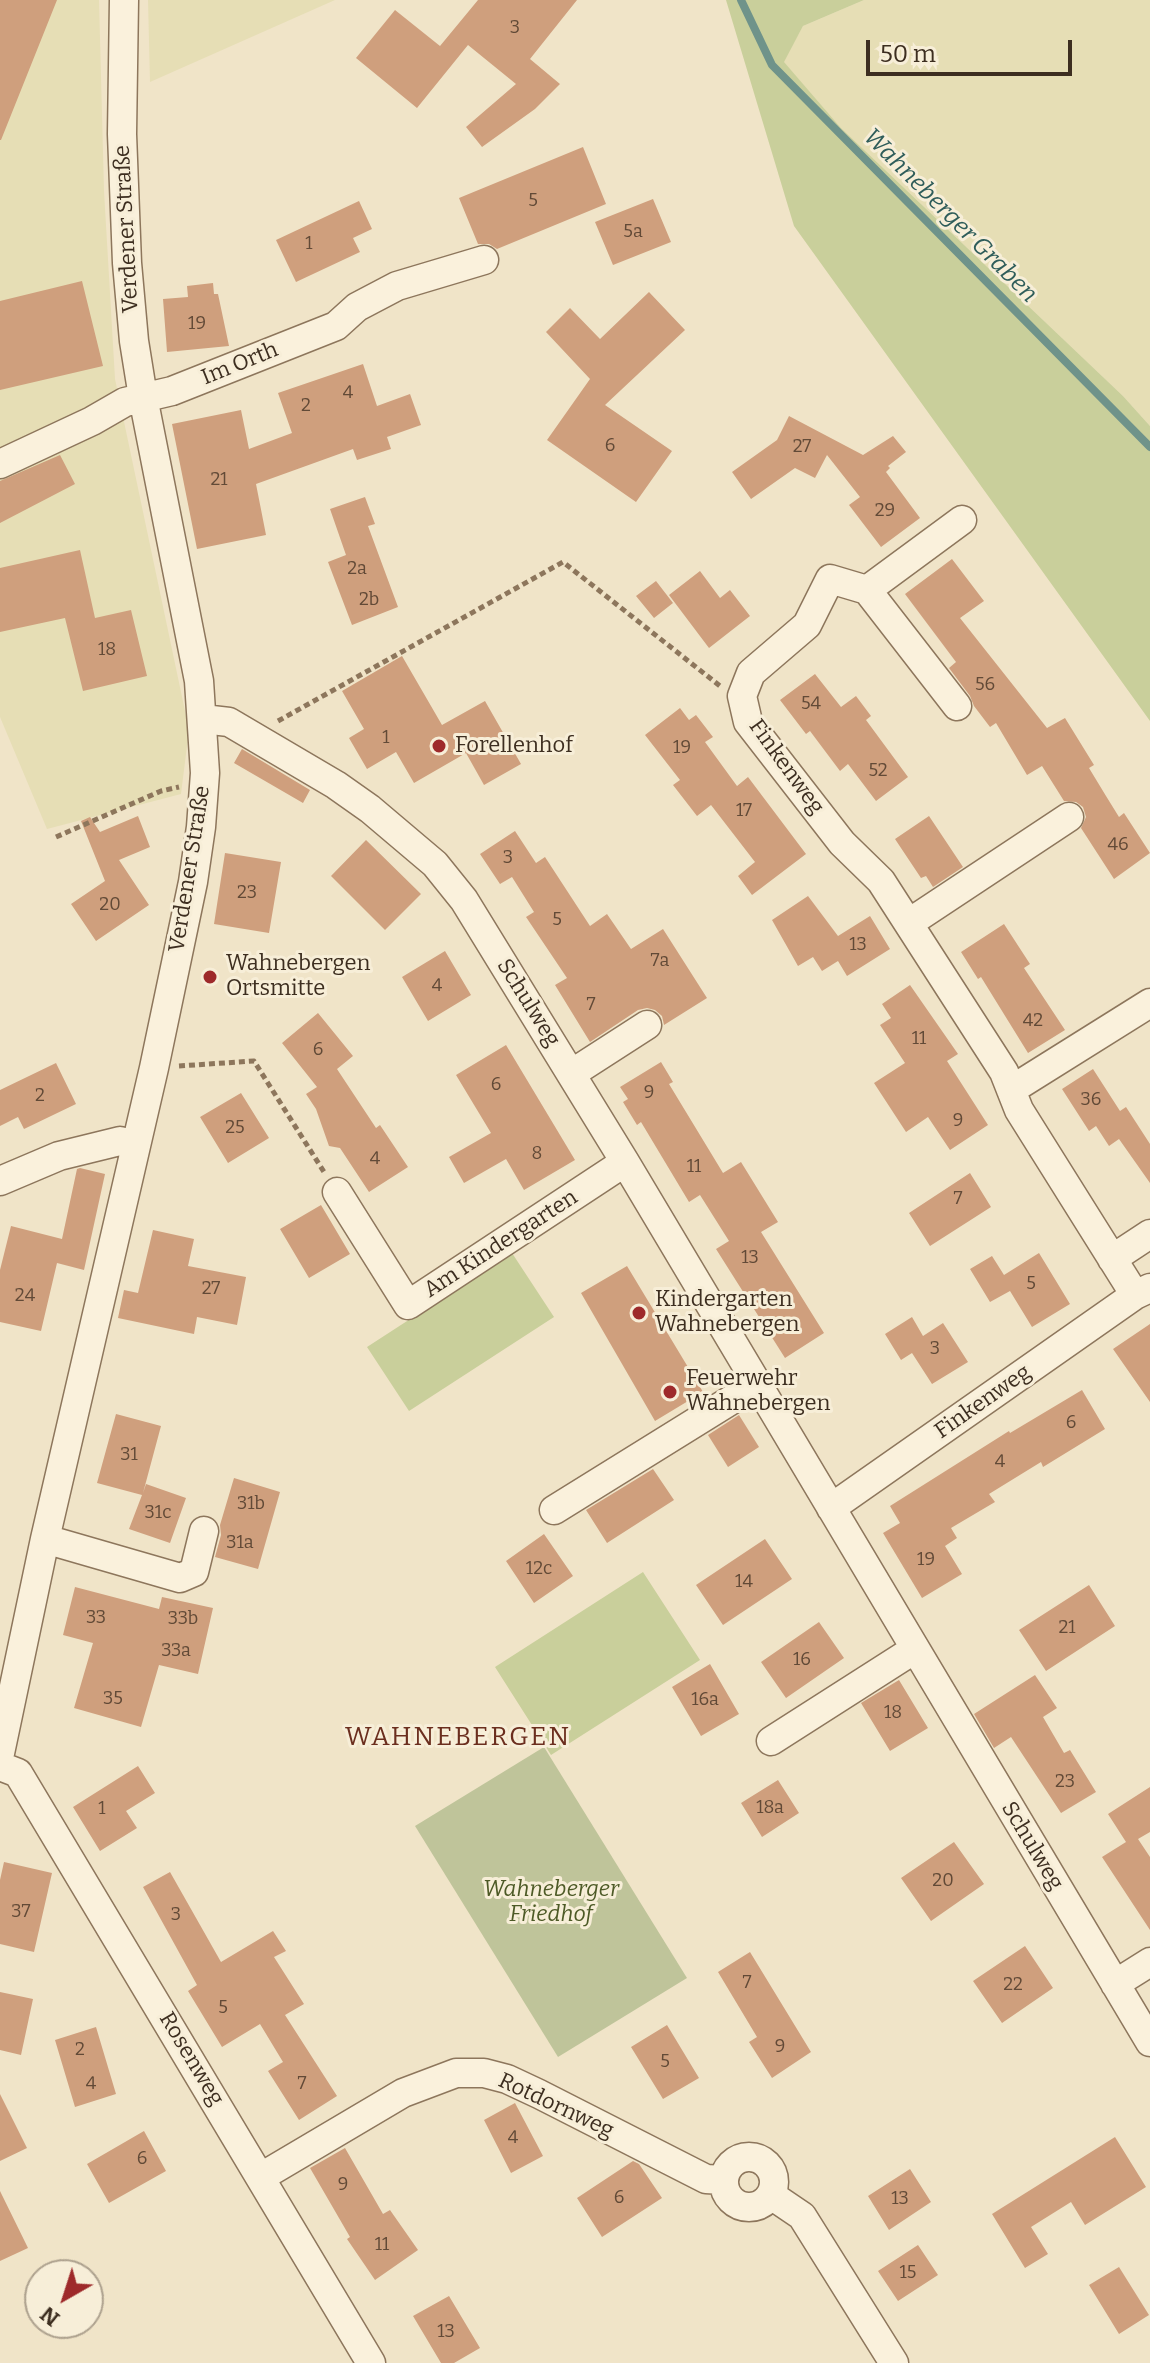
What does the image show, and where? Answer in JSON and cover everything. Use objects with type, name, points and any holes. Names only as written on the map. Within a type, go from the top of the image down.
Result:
[{"type":"street","name":"Verdener Straße","points":[[0,1753],[193,882],[205,773],[199,681],[134,341],[127,263],[122,134],[124,0]]},
{"type":"street","name":"Im Orth","points":[[0,464],[125,402],[172,391],[336,326],[357,307],[397,286],[484,260]]},
{"type":"street","points":[[957,706],[867,590],[962,520]]},
{"type":"street","name":"Finkenweg","points":[[831,1508],[1143,1291],[1112,1259],[1019,1110],[1004,1072],[881,881],[842,843],[748,722],[742,696],[751,673],[807,625],[830,579],[867,590]]},
{"type":"street","name":"Schulweg","points":[[203,719],[229,722],[347,793],[435,864],[464,900],[625,1162],[1150,2042]]},
{"type":"street","points":[[909,923],[1069,817]]},
{"type":"street","points":[[1011,1090],[1150,1003]]},
{"type":"street","points":[[571,1074],[647,1025]]},
{"type":"street","points":[[0,1181],[59,1156],[120,1141],[136,1145]]},
{"type":"street","name":"Am Kindergarten","points":[[337,1192],[408,1305],[625,1162]]},
{"type":"street","points":[[1112,1259],[1150,1234]]},
{"type":"street","points":[[554,1510],[757,1384]]},
{"type":"street","points":[[45,1539],[180,1578],[194,1572],[204,1531]]},
{"type":"street","points":[[771,1741],[915,1649]]},
{"type":"street","name":"Rosenweg","points":[[0,1766],[18,1773],[371,2363]]},
{"type":"street","points":[[1115,1984],[1150,1962]]},
{"type":"street","name":"Rotdornweg","points":[[261,2177],[403,2093],[456,2073],[484,2073],[507,2079],[706,2179],[723,2180],[732,2162],[741,2157],[761,2159],[773,2175],[771,2195],[802,2216],[894,2363]]},
{"type":"path","points":[[252,736],[563,562],[727,692],[742,696]]},
{"type":"path","points":[[56,837],[161,791],[185,785],[184,800]]},
{"type":"path","points":[[154,1068],[254,1061],[337,1192]]},
{"type":"shaded area","points":[[0,0],[99,0],[104,191],[115,379],[189,730],[181,794],[47,829],[0,717]]},
{"type":"shaded area","points":[[148,0],[335,0],[150,82]]},
{"type":"shaded area","points":[[864,0],[1150,0],[1150,426],[1123,396],[841,128],[783,62],[803,26]]},
{"type":"green space","points":[[726,0],[864,0],[803,26],[784,62],[841,128],[1123,396],[1150,426],[1150,721],[794,226]]},
{"type":"green space","points":[[512,1253],[554,1317],[409,1411],[367,1347]]},
{"type":"green space","points":[[643,1572],[700,1660],[551,1755],[495,1667]]},
{"type":"green space","name":"Wahneberger Friedhof","points":[[544,1747],[687,1978],[558,2057],[415,1826]]},
{"type":"building","points":[[0,0],[57,0],[1,140],[0,140]]},
{"type":"building","points":[[478,0],[577,0],[530,59],[560,84],[535,109],[482,147],[466,127],[516,84],[468,45],[417,108],[356,58],[395,10],[440,46]]},
{"type":"building","points":[[583,147],[606,204],[497,249],[489,244],[478,244],[459,198]]},
{"type":"building","points":[[653,199],[671,242],[613,265],[595,222]]},
{"type":"building","points":[[359,201],[372,229],[353,238],[360,252],[296,282],[276,240]]},
{"type":"building","points":[[82,281],[103,366],[0,390],[0,301]]},
{"type":"building","points":[[213,283],[229,346],[167,352],[163,299],[188,297],[187,286]]},
{"type":"building","points":[[649,292],[685,330],[605,405],[672,451],[636,502],[547,440],[590,379],[546,332],[570,308],[600,339]]},
{"type":"building","points":[[363,364],[377,406],[410,394],[421,425],[387,437],[391,449],[357,460],[353,449],[256,484],[266,535],[197,549],[172,424],[241,410],[249,449],[292,433],[278,393]]},
{"type":"building","points":[[789,416],[863,455],[893,436],[906,452],[888,466],[890,468],[886,472],[920,518],[881,547],[849,505],[860,497],[827,455],[815,478],[795,468],[751,499],[732,472],[777,440]]},
{"type":"building","points":[[60,455],[75,484],[0,523],[0,481]]},
{"type":"building","points":[[365,497],[375,524],[368,526],[398,607],[352,625],[328,562],[346,555],[330,509]]},
{"type":"building","points":[[80,550],[95,618],[131,610],[147,676],[83,691],[65,618],[0,632],[0,568]]},
{"type":"building","points":[[952,559],[984,601],[960,618],[1047,728],[1065,718],[1094,765],[1089,768],[1119,817],[1124,813],[1150,853],[1114,879],[1081,828],[1086,817],[1083,807],[1076,802],[1064,801],[1042,766],[1027,775],[996,723],[990,727],[974,706],[949,668],[956,662],[905,594]]},
{"type":"building","points":[[700,571],[720,598],[730,590],[750,616],[709,648],[669,595]]},
{"type":"building","points":[[656,581],[673,603],[654,618],[636,596]]},
{"type":"building","points":[[402,656],[442,725],[485,701],[521,764],[484,785],[466,753],[414,783],[396,752],[367,769],[349,738],[364,729],[342,691]]},
{"type":"building","points":[[815,674],[841,707],[856,696],[871,716],[866,720],[908,777],[876,801],[848,764],[840,771],[810,731],[806,734],[780,700]]},
{"type":"building","points":[[680,708],[689,720],[696,715],[713,737],[705,742],[737,786],[748,777],[806,854],[752,895],[738,876],[755,862],[711,805],[697,816],[673,785],[680,780],[645,735]]},
{"type":"building","points":[[242,749],[310,790],[303,803],[234,763]]},
{"type":"building","points":[[138,816],[150,847],[119,860],[149,905],[96,941],[71,904],[105,881],[81,821],[90,817],[100,832]]},
{"type":"building","points":[[929,816],[963,867],[933,887],[926,876],[921,878],[895,839]]},
{"type":"building","points":[[515,831],[536,863],[545,857],[590,926],[607,914],[631,949],[663,929],[707,998],[664,1025],[662,1016],[655,1010],[638,1010],[590,1042],[555,985],[567,978],[526,917],[534,912],[512,877],[500,884],[480,854]]},
{"type":"building","points":[[366,840],[421,894],[385,930],[331,876]]},
{"type":"building","points":[[225,853],[281,862],[269,933],[214,924]]},
{"type":"building","points":[[808,896],[838,936],[870,916],[890,949],[847,976],[838,961],[822,971],[813,957],[798,966],[772,920]]},
{"type":"building","points":[[1004,924],[1030,964],[1024,968],[1065,1030],[1028,1053],[981,977],[978,979],[961,952]]},
{"type":"building","points":[[445,951],[471,995],[428,1021],[402,977]]},
{"type":"building","points":[[910,985],[958,1054],[947,1061],[988,1125],[950,1150],[928,1117],[906,1132],[874,1083],[905,1063],[880,1025],[891,1018],[882,1004]]},
{"type":"building","points":[[318,1013],[353,1056],[337,1069],[376,1128],[380,1125],[408,1167],[369,1192],[340,1148],[329,1146],[316,1109],[306,1094],[317,1087],[282,1043]]},
{"type":"building","points":[[506,1045],[575,1160],[524,1190],[506,1159],[464,1183],[449,1157],[491,1133],[456,1075]]},
{"type":"building","points":[[661,1062],[673,1082],[669,1084],[723,1173],[741,1162],[778,1222],[761,1232],[824,1333],[785,1358],[716,1249],[729,1241],[700,1195],[689,1202],[641,1122],[637,1125],[623,1102],[628,1099],[620,1087]]},
{"type":"building","points":[[56,1063],[76,1104],[24,1129],[18,1117],[0,1126],[0,1090]]},
{"type":"building","points":[[1093,1069],[1120,1111],[1126,1107],[1150,1144],[1150,1183],[1119,1139],[1109,1146],[1096,1126],[1089,1131],[1062,1089]]},
{"type":"building","points":[[241,1093],[269,1138],[228,1163],[200,1117]]},
{"type":"building","points":[[77,1169],[105,1174],[84,1270],[57,1263],[41,1331],[0,1322],[0,1270],[11,1226],[62,1239]]},
{"type":"building","points":[[970,1173],[991,1207],[930,1246],[909,1213]]},
{"type":"building","points":[[321,1205],[350,1254],[309,1278],[280,1229]]},
{"type":"building","points":[[153,1230],[194,1239],[188,1266],[246,1277],[237,1325],[197,1317],[194,1334],[118,1318],[124,1290],[138,1293]]},
{"type":"building","points":[[1039,1253],[1070,1304],[1032,1327],[1010,1291],[990,1302],[970,1269],[992,1256],[1004,1275]]},
{"type":"building","points":[[627,1266],[703,1392],[655,1421],[581,1293]]},
{"type":"building","points":[[912,1317],[923,1336],[943,1323],[968,1362],[932,1384],[912,1353],[901,1360],[885,1334]]},
{"type":"building","points":[[1150,1324],[1150,1402],[1113,1349]]},
{"type":"building","points":[[1082,1390],[1105,1429],[1043,1467],[1041,1462],[989,1494],[995,1502],[951,1528],[957,1538],[945,1546],[962,1574],[922,1598],[883,1533],[900,1523],[890,1506],[1009,1431]]},
{"type":"building","points":[[116,1414],[161,1426],[143,1493],[146,1484],[186,1498],[170,1543],[129,1529],[142,1495],[97,1483]]},
{"type":"building","points":[[739,1415],[759,1447],[728,1467],[708,1435]]},
{"type":"building","points":[[653,1469],[674,1500],[607,1543],[586,1510]]},
{"type":"building","points":[[234,1478],[280,1492],[258,1569],[215,1557],[221,1535],[220,1525]]},
{"type":"building","points":[[544,1534],[573,1576],[534,1603],[506,1561]]},
{"type":"building","points":[[765,1539],[792,1579],[723,1625],[696,1585]]},
{"type":"building","points":[[1089,1585],[1115,1626],[1046,1671],[1019,1630]]},
{"type":"building","points":[[75,1587],[159,1609],[162,1597],[213,1608],[198,1674],[159,1665],[141,1727],[74,1708],[93,1643],[63,1635]]},
{"type":"building","points":[[819,1622],[844,1658],[786,1698],[761,1662]]},
{"type":"building","points":[[710,1664],[739,1714],[701,1736],[672,1687]]},
{"type":"building","points":[[1035,1675],[1057,1708],[1043,1717],[1064,1753],[1070,1750],[1096,1792],[1061,1813],[1011,1737],[994,1748],[974,1714]]},
{"type":"building","points":[[899,1680],[928,1728],[890,1751],[861,1703]]},
{"type":"building","points":[[138,1766],[155,1793],[126,1811],[137,1828],[100,1851],[73,1807]]},
{"type":"building","points":[[778,1780],[799,1813],[762,1837],[741,1803]]},
{"type":"building","points":[[1150,1787],[1150,1832],[1138,1839],[1150,1857],[1150,1930],[1102,1857],[1126,1842],[1108,1814]]},
{"type":"building","points":[[954,1842],[984,1884],[931,1921],[901,1878]]},
{"type":"building","points":[[4,1862],[52,1873],[34,1952],[0,1944],[0,1880]]},
{"type":"building","points":[[170,1872],[221,1962],[273,1931],[286,1951],[274,1957],[304,2004],[285,2015],[337,2096],[299,2120],[268,2071],[283,2062],[260,2024],[222,2047],[188,1991],[197,1985],[143,1887]]},
{"type":"building","points":[[1025,1946],[1053,1988],[1002,2023],[973,1981]]},
{"type":"building","points":[[750,1952],[811,2052],[772,2078],[749,2042],[757,2037],[718,1972]]},
{"type":"building","points":[[0,1992],[33,1999],[21,2055],[0,2050]]},
{"type":"building","points":[[667,2025],[699,2078],[663,2099],[631,2047]]},
{"type":"building","points":[[96,2027],[116,2094],[75,2107],[55,2040]]},
{"type":"building","points":[[0,2094],[27,2148],[0,2161]]},
{"type":"building","points":[[515,2103],[543,2156],[511,2173],[484,2120]]},
{"type":"building","points":[[144,2131],[166,2171],[109,2203],[87,2164]]},
{"type":"building","points":[[1115,2137],[1146,2187],[1085,2225],[1071,2202],[1031,2227],[1048,2254],[1025,2268],[992,2214]]},
{"type":"building","points":[[345,2148],[383,2214],[390,2210],[418,2250],[375,2280],[347,2239],[350,2237],[310,2168]]},
{"type":"building","points":[[633,2161],[639,2164],[662,2198],[602,2237],[577,2198]]},
{"type":"building","points":[[910,2169],[931,2202],[889,2230],[868,2196]]},
{"type":"building","points":[[0,2191],[28,2248],[0,2261]]},
{"type":"building","points":[[918,2245],[938,2275],[898,2301],[878,2271]]},
{"type":"building","points":[[1119,2267],[1149,2315],[1119,2334],[1089,2285]]},
{"type":"building","points":[[449,2296],[480,2348],[454,2363],[441,2363],[413,2316]]},
{"type":"waterway","name":"Wahneberger Graben","points":[[741,0],[772,65],[1150,447]]},
{"type":"place","name":"Forellenhof","points":[[439,746]]},
{"type":"place","name":"Wahnebergen Ortsmitte","points":[[210,977]]},
{"type":"place","name":"Kindergarten Wahnebergen","points":[[639,1313]]},
{"type":"place","name":"Feuerwehr Wahnebergen","points":[[670,1392]]},
{"type":"district","name":"WAHNEBERGEN","points":[[458,1738]]}]
